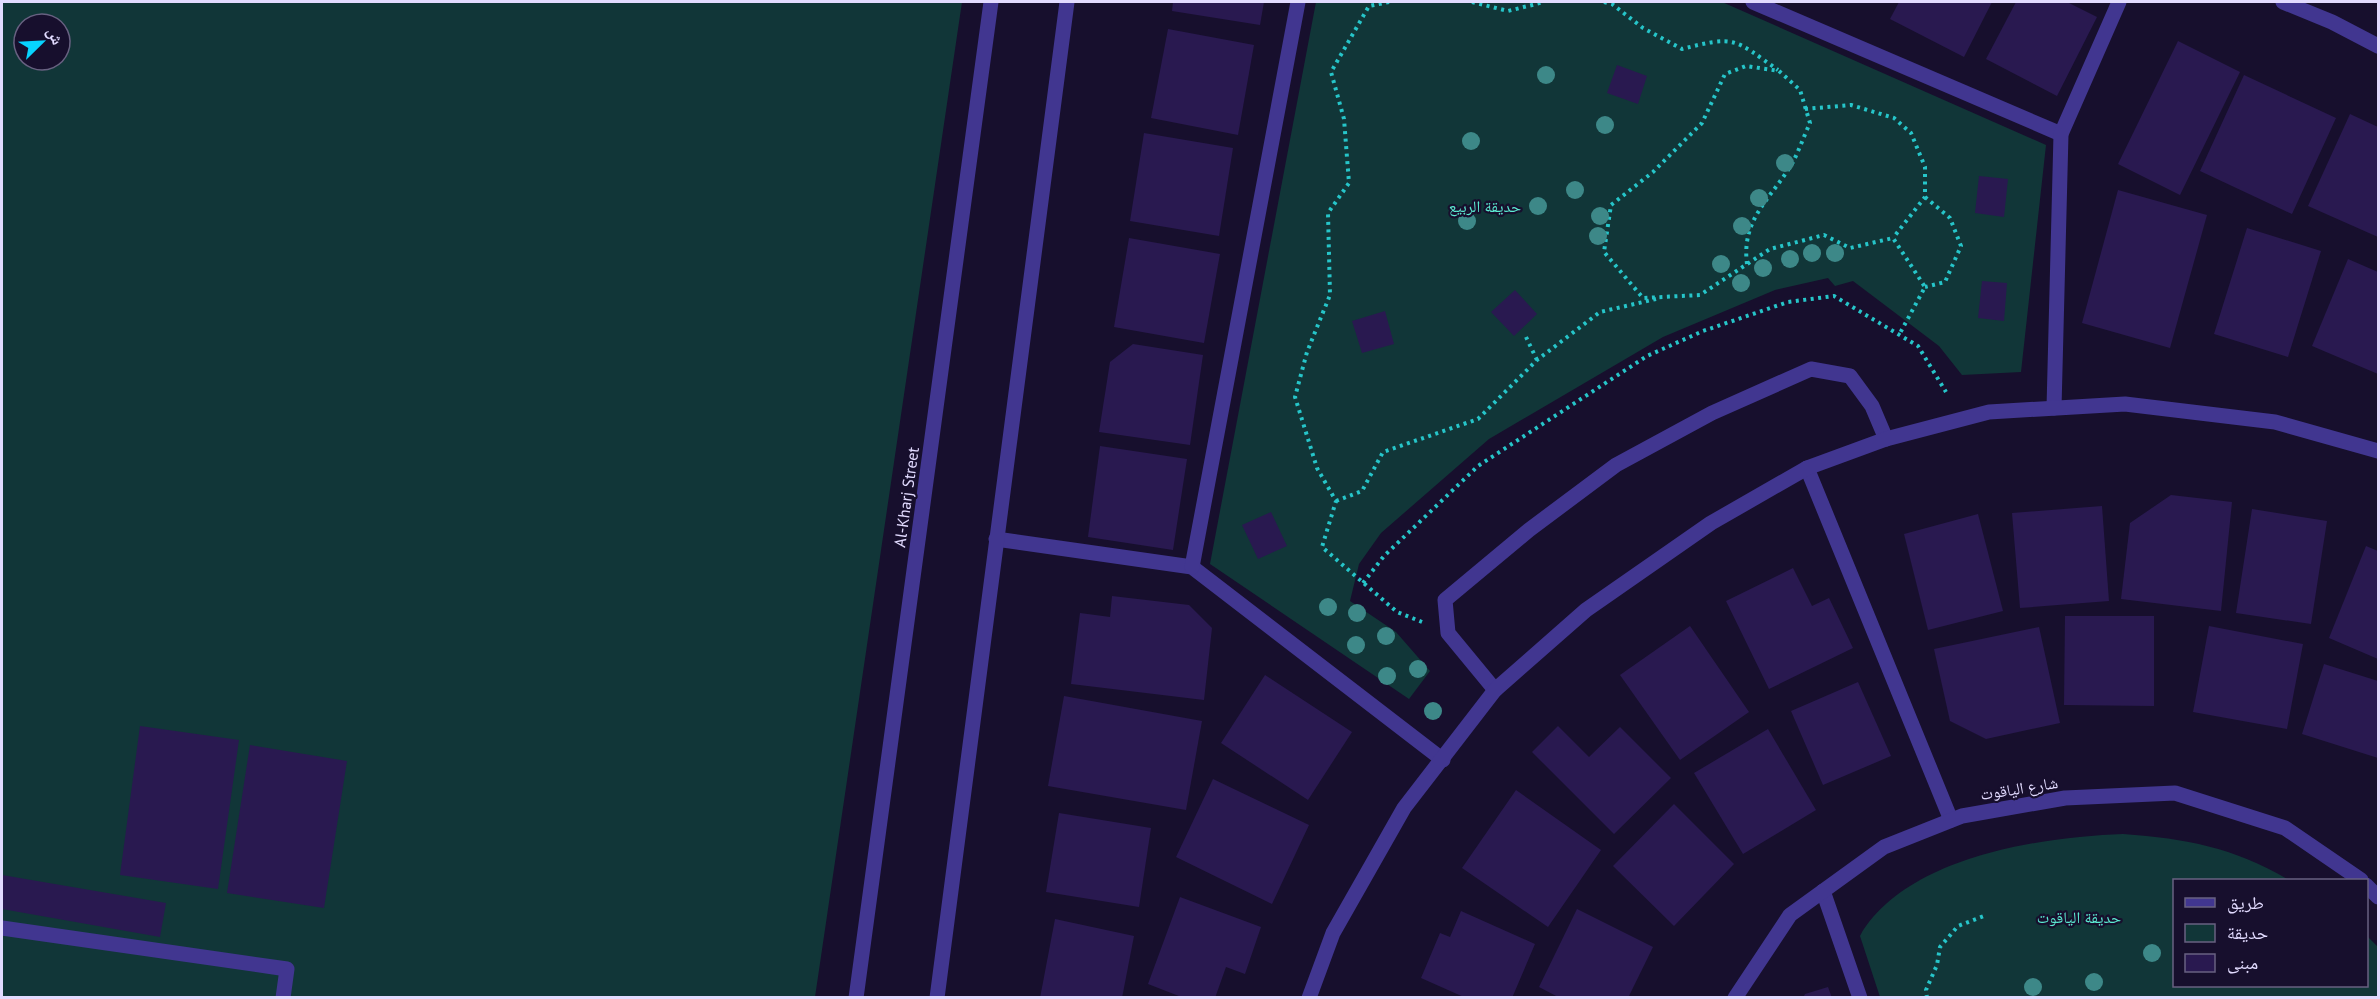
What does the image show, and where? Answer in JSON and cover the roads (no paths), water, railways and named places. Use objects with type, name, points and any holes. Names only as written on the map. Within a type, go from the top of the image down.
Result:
[{"type":"street","name":"Al-Kharj Street","points":[[856,998],[991,2]]},
{"type":"street","points":[[936,998],[1067,2]]},
{"type":"street","points":[[1192,567],[1298,2]]},
{"type":"street","points":[[1754,2],[2061,134]]},
{"type":"street","points":[[2054,408],[2061,134],[2119,2]]},
{"type":"street","points":[[2283,2],[2332,22],[2379,46]]},
{"type":"street","points":[[1495,690],[1448,633],[1445,600],[1529,530],[1616,465],[1712,413],[1811,369],[1850,376],[1872,406],[1886,439]]},
{"type":"street","points":[[1309,998],[1333,933],[1404,808],[1495,690],[1586,610],[1711,523],[1807,468],[1886,439],[1989,412],[2125,404],[2275,422],[2379,451]]},
{"type":"street","points":[[1807,468],[1951,820]]},
{"type":"street","points":[[996,540],[1192,567],[1443,760]]},
{"type":"street","name":"شارع الياقوت","points":[[1734,998],[1790,915],[1884,847],[1962,816],[2065,798],[2175,793],[2285,828],[2360,879]]},
{"type":"street","points":[[2368,886],[2379,897]]},
{"type":"street","points":[[1823,891],[1860,998]]},
{"type":"street","points":[[2,928],[287,969],[283,998]]},
{"type":"park label","name":"حديقة الربيع","points":[[1485,206]]},
{"type":"park label","name":"حديقة الياقوت","points":[[2079,917]]}]
